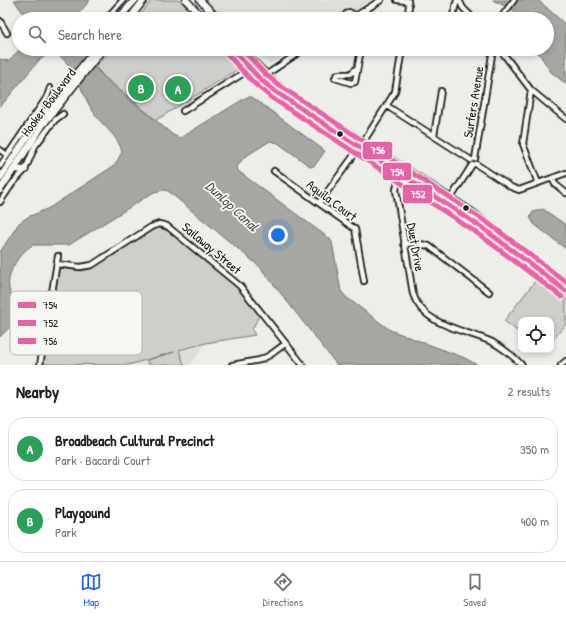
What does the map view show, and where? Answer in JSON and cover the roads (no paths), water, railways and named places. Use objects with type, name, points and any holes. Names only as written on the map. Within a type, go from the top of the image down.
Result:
[{"type":"main road","points":[[135,12],[144,0]]},
{"type":"main road","points":[[186,0],[197,12]]},
{"type":"main road","points":[[195,0],[206,12]]},
{"type":"main road","points":[[200,0],[211,12]]},
{"type":"main road","points":[[125,12],[137,1]]},
{"type":"main road","points":[[128,12],[137,1]]},
{"type":"main road","name":"Hooker Boulevard","points":[[0,178],[35,125],[95,56]]},
{"type":"main road","points":[[238,56],[260,79],[276,92],[404,171],[451,198],[566,284]]},
{"type":"main road","points":[[249,57],[285,91],[362,144]]},
{"type":"main road","name":"Hooker Boulevard","points":[[0,190],[74,80]]},
{"type":"main road","points":[[19,160],[26,170]]},
{"type":"main road","points":[[14,169],[26,170]]},
{"type":"main road","points":[[404,171],[566,291]]},
{"type":"street","points":[[111,12],[123,0]]},
{"type":"street","points":[[362,12],[381,0]]},
{"type":"street","points":[[398,0],[408,0],[408,12]]},
{"type":"street","points":[[454,12],[458,0]]},
{"type":"street","points":[[458,0],[467,12]]},
{"type":"street","points":[[506,12],[514,0]]},
{"type":"street","points":[[0,21],[7,33]]},
{"type":"street","points":[[260,79],[293,56]]},
{"type":"street","points":[[357,68],[350,74],[338,74],[335,78],[351,83],[354,82],[357,68],[360,56]]},
{"type":"street","points":[[319,203],[362,144],[395,92],[401,56]]},
{"type":"street","name":"Surfers Avenue","points":[[447,204],[474,162],[492,56]]},
{"type":"street","points":[[505,56],[531,90],[566,119]]},
{"type":"street","points":[[183,111],[250,69]]},
{"type":"street","name":"Hooker Boulevard","points":[[0,166],[48,97],[50,88]]},
{"type":"street","points":[[531,90],[523,144],[538,183]]},
{"type":"street","points":[[434,136],[441,91]]},
{"type":"street","points":[[387,106],[515,189],[522,189],[566,173]]},
{"type":"street","name":"Hooker Boulevard","points":[[0,202],[12,184],[26,170],[35,146],[55,120],[64,114]]},
{"type":"street","points":[[0,150],[7,155]]},
{"type":"street","name":"Aquila Court","points":[[274,171],[355,229],[364,281]]},
{"type":"street","name":"Duet Drive","points":[[404,171],[396,190],[413,294],[418,306]]},
{"type":"street","points":[[552,178],[555,184],[566,193]]},
{"type":"street","name":"Sailaway Street","points":[[57,264],[80,267],[92,266],[151,227],[159,224],[168,226],[240,286],[303,365]]},
{"type":"street","points":[[404,244],[416,243],[430,246],[488,292]]},
{"type":"street","points":[[52,291],[58,256]]},
{"type":"street","points":[[412,310],[418,306],[422,312],[438,322],[494,343],[522,365]]},
{"type":"street","points":[[232,365],[260,360],[285,344]]},
{"type":"street","points":[[40,365],[42,355]]},
{"type":"street","points":[[561,365],[566,361]]},
{"type":"water","points":[[14,0],[90,0],[80,12],[22,12]]},
{"type":"water","points":[[493,0],[538,0],[551,12],[516,12]]},
{"type":"water","points":[[554,14],[566,25],[566,84],[551,72],[541,56],[554,56]]},
{"type":"water","points":[[14,56],[46,56],[40,59],[0,107],[0,59],[9,61]]},
{"type":"water","name":"Dunlop Canal","points":[[59,56],[88,56],[93,66],[104,77],[173,135],[180,138],[247,97],[252,97],[325,151],[315,165],[311,167],[278,143],[270,141],[243,158],[237,167],[238,171],[330,239],[332,242],[341,291],[346,297],[390,330],[465,358],[477,365],[337,365],[260,267],[168,191],[164,190],[154,192],[69,245],[33,245],[28,248],[18,259],[11,272],[9,279],[10,327],[0,337],[0,252],[19,223],[28,217],[49,208],[115,165],[122,152],[115,137],[92,110],[73,71]]},
{"type":"water","points":[[543,209],[566,225],[566,249],[534,224],[530,217],[533,212]]},
{"type":"place","name":"Playgound","points":[[141,88]]},
{"type":"place","name":"Broadbeach Cultural Precinct","points":[[178,89]]}]
